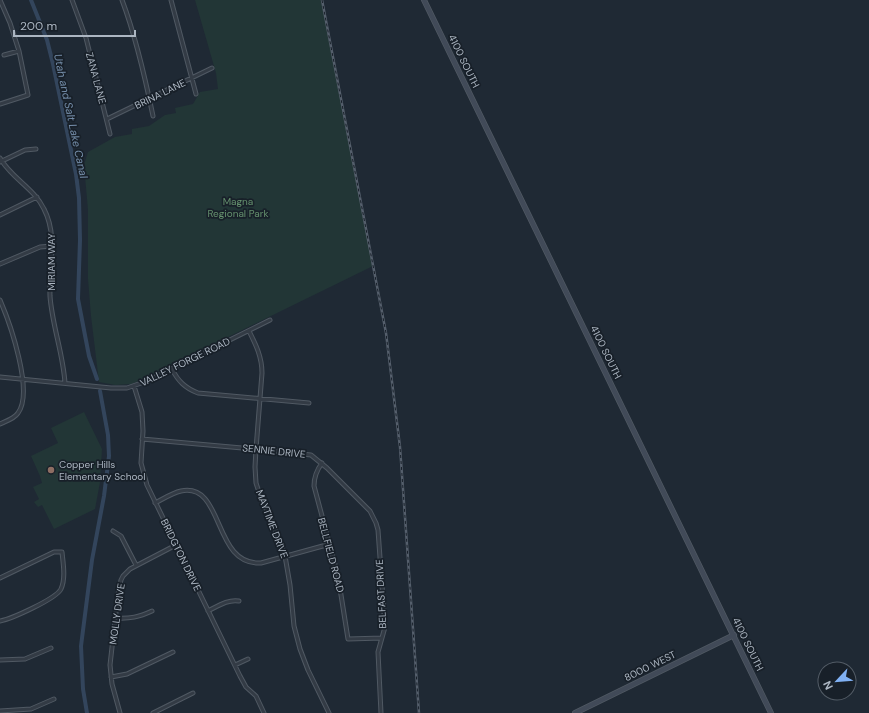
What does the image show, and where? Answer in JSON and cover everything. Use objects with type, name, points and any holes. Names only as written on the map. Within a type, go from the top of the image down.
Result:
[{"type":"main road","name":"4100 SOUTH","points":[[424,0],[772,713]]},
{"type":"main road","name":"8000 WEST","points":[[575,713],[734,635]]},
{"type":"street","points":[[0,0],[1,6],[10,23],[19,51],[28,95],[0,104]]},
{"type":"street","name":"ZANA LANE","points":[[72,0],[86,38],[110,134]]},
{"type":"street","points":[[122,0],[130,23],[153,116]]},
{"type":"street","points":[[171,0],[196,94]]},
{"type":"street","points":[[4,55],[19,51]]},
{"type":"street","name":"BRINA LANE","points":[[107,119],[212,68]]},
{"type":"street","points":[[1,161],[25,150],[36,149]]},
{"type":"street","name":"MIRIAM WAY","points":[[1,161],[36,198],[48,217],[52,246],[50,296],[65,383]]},
{"type":"street","points":[[0,215],[36,198]]},
{"type":"street","points":[[0,264],[40,247],[52,246]]},
{"type":"street","points":[[0,300],[7,318],[22,370],[24,386],[21,408],[16,416],[0,424]]},
{"type":"street","name":"VALLEY FORGE ROAD","points":[[0,377],[119,388],[134,386],[172,369],[270,320]]},
{"type":"street","name":"MAYTIME DRIVE","points":[[249,331],[262,362],[255,467],[256,483],[285,556],[294,626],[300,649],[308,670],[329,713]]},
{"type":"street","points":[[172,369],[179,381],[184,386],[198,393],[309,403]]},
{"type":"street","name":"BRIDGTON DRIVE","points":[[134,386],[142,412],[141,463],[147,485],[246,687],[256,696],[264,713]]},
{"type":"street","name":"SENNIE DRIVE","points":[[142,439],[305,454],[316,458],[322,463],[370,511],[376,523]]},
{"type":"street","name":"BELLFIELD ROAD","points":[[322,463],[316,474],[314,486],[340,582],[348,639],[382,638]]},
{"type":"street","points":[[155,503],[182,491],[200,494],[208,502],[234,553],[239,558],[253,563],[261,563],[330,544]]},
{"type":"street","name":"BELFAST DRIVE","points":[[376,523],[378,530],[385,628],[378,652],[381,713]]},
{"type":"street","points":[[113,531],[121,536],[136,565]]},
{"type":"street","name":"MOLLY DRIVE","points":[[120,713],[111,678],[110,665],[121,580],[126,572],[136,565],[176,545]]},
{"type":"street","points":[[0,578],[54,552],[62,552],[64,571],[59,592],[35,606],[0,621]]},
{"type":"street","points":[[208,611],[228,601],[239,601]]},
{"type":"street","points":[[115,618],[136,617],[152,610]]},
{"type":"street","points":[[0,660],[25,659],[51,648]]},
{"type":"street","points":[[111,678],[127,674],[173,652]]},
{"type":"street","points":[[235,665],[248,659]]},
{"type":"street","points":[[153,713],[193,693]]},
{"type":"street","points":[[0,711],[31,709],[54,699]]},
{"type":"green space","name":"Magna Regional Park","points":[[195,0],[321,0],[373,266],[132,384],[115,385],[99,382],[88,279],[88,210],[84,165],[88,152],[115,137],[132,134],[132,129],[149,126],[165,115],[176,113],[175,108],[193,104],[200,92],[218,89],[216,73]]},
{"type":"green space","points":[[84,412],[102,449],[100,482],[95,509],[54,529],[42,505],[38,507],[34,502],[39,499],[33,487],[42,483],[31,456],[58,443],[51,428]]},
{"type":"waterway","name":"Utah and Salt Lake Canal","points":[[31,0],[47,40],[76,174],[79,198],[80,240],[78,299],[89,356],[97,379]]},
{"type":"waterway","name":"Utah and Salt Lake Canal","points":[[87,713],[83,689],[81,646],[92,560],[104,496],[109,456],[108,435],[100,391]]},
{"type":"railway","points":[[322,0],[386,333],[400,447],[419,713]]},
{"type":"place","name":"Copper Hills Elementary School","points":[[51,470]]}]
